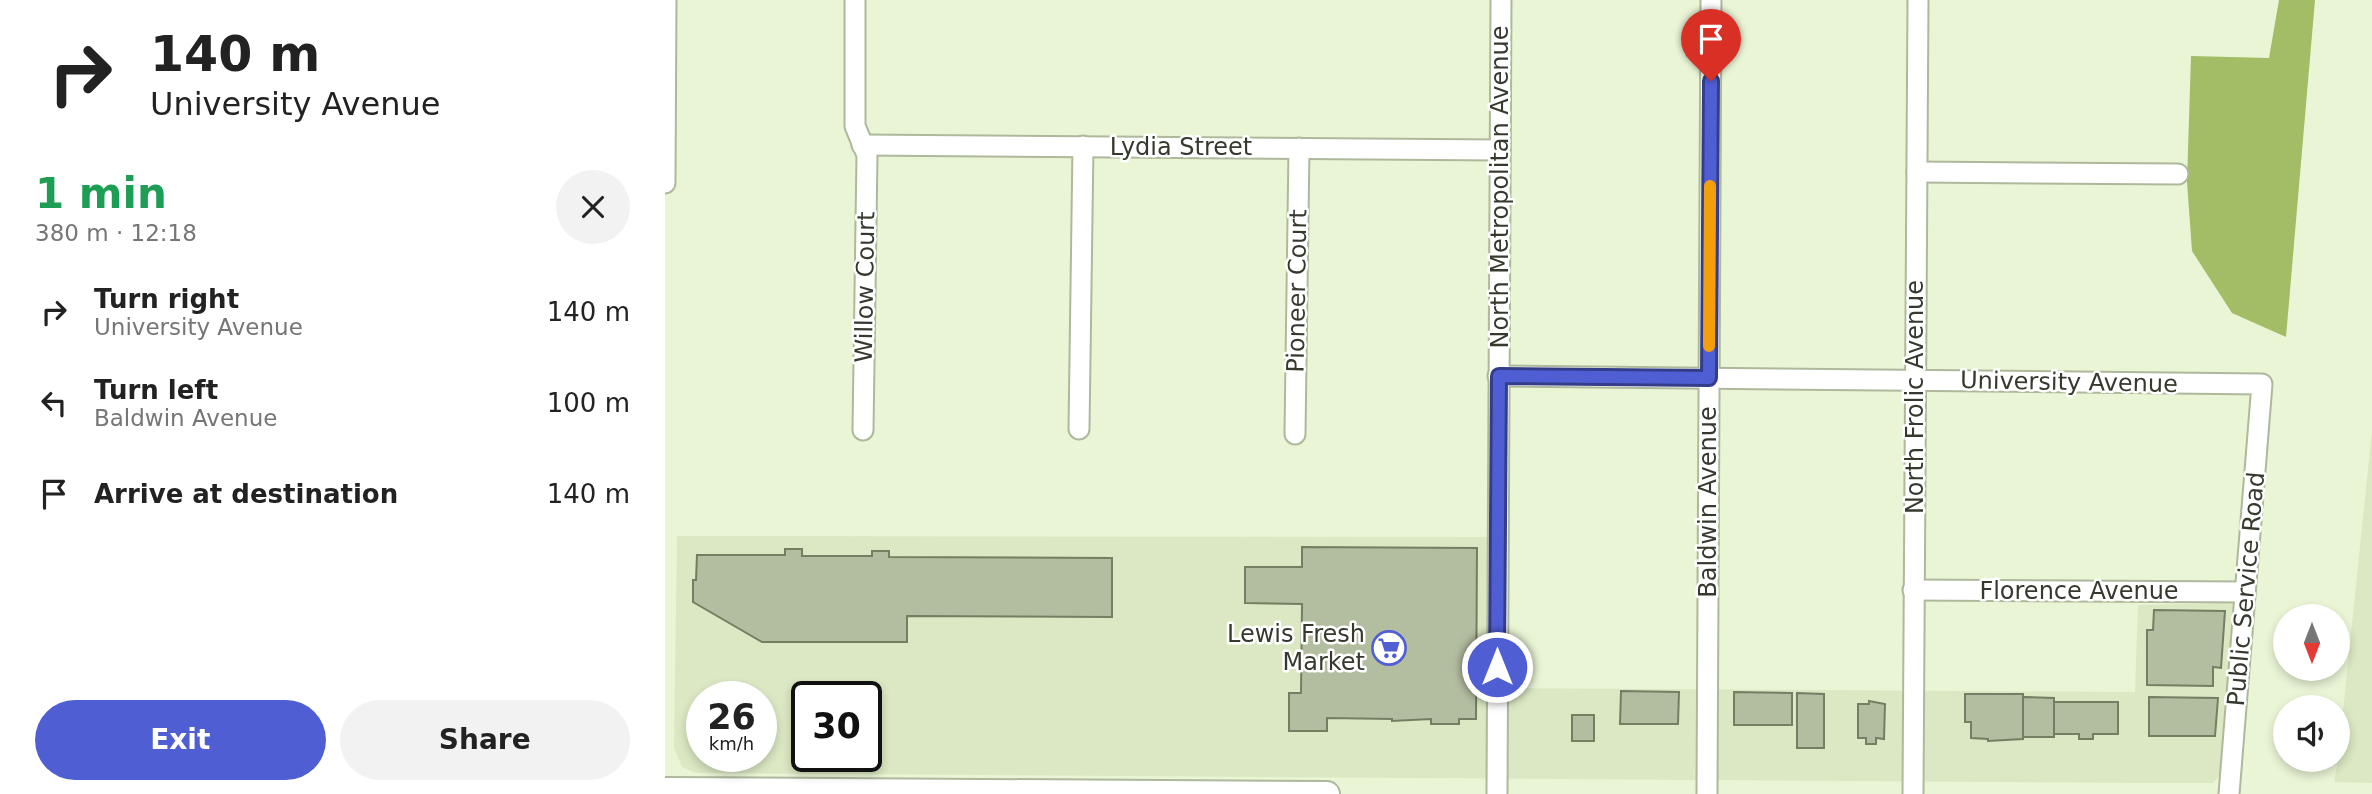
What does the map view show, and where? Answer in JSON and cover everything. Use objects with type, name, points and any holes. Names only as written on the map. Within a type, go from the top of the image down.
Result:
[{"type":"main road","points":[[665,790],[1327,794]]},
{"type":"street","points":[[665,183],[666,0]]},
{"type":"street","name":"Willow Court","points":[[855,0],[855,126],[867,155],[863,430]]},
{"type":"street","name":"North Metropolitan Avenue","points":[[1497,794],[1501,0]]},
{"type":"street","name":"Baldwin Avenue","points":[[1707,794],[1711,0]]},
{"type":"street","name":"North Frolic Avenue","points":[[1913,794],[1918,0]]},
{"type":"street","name":"Lydia Street","points":[[862,145],[1500,150]]},
{"type":"street","points":[[1079,429],[1083,146]]},
{"type":"street","name":"Pioneer Court","points":[[1295,434],[1299,148]]},
{"type":"street","points":[[1917,172],[2178,174]]},
{"type":"street","name":"University Avenue","points":[[1499,376],[2262,384]]},
{"type":"street","name":"Public Service Road","points":[[2229,794],[2262,384]]},
{"type":"street","name":"Florence Avenue","points":[[1913,590],[2245,592]]},
{"type":"shaded area","points":[[2372,430],[2372,783],[2334,782],[2336,772],[2350,772],[2350,695],[2345,695],[2346,681],[2350,681],[2350,644]]},
{"type":"shaded area","points":[[677,536],[1487,537],[1487,688],[2135,692],[2138,605],[2233,603],[2221,773],[2213,783],[694,772],[777,772],[777,681],[686,681],[686,769],[682,767],[674,748]]},
{"type":"green space","points":[[2279,0],[2315,0],[2286,337],[2232,313],[2192,251],[2187,182],[2191,56],[2269,58]]},
{"type":"building","name":"Lewis Fresh Market","points":[[1302,547],[1477,548],[1476,719],[1459,719],[1459,724],[1431,724],[1431,719],[1392,721],[1327,718],[1327,731],[1289,731],[1289,693],[1301,693],[1302,604],[1245,603],[1245,567],[1302,567]]},
{"type":"building","points":[[785,549],[802,549],[802,556],[872,556],[872,551],[889,551],[889,557],[1112,558],[1112,617],[907,616],[907,642],[762,642],[693,602],[697,555],[785,555]]},
{"type":"building","points":[[2154,610],[2225,611],[2221,668],[2213,667],[2213,686],[2147,685],[2147,630],[2153,630]]},
{"type":"building","points":[[1621,691],[1679,692],[1678,724],[1620,724]]},
{"type":"building","points":[[1734,692],[1792,693],[1792,725],[1734,725]]},
{"type":"building","points":[[1797,693],[1824,694],[1824,748],[1797,748]]},
{"type":"building","points":[[1965,694],[2023,694],[2023,739],[1988,741],[1971,738],[1971,722],[1965,722]]},
{"type":"building","points":[[2023,697],[2054,698],[2054,737],[2023,737]]},
{"type":"building","points":[[2149,697],[2218,698],[2215,736],[2149,736]]},
{"type":"building","points":[[1869,701],[1885,704],[1884,739],[1876,738],[1876,744],[1866,744],[1866,738],[1858,738],[1858,704],[1869,704]]},
{"type":"building","points":[[2054,702],[2118,702],[2118,734],[2093,734],[2093,739],[2079,739],[2079,734],[2054,734]]},
{"type":"building","points":[[1572,715],[1594,715],[1594,741],[1572,741]]},
{"type":"slow traffic","points":[[1709,346],[1710,186]]},
{"type":"place","name":"Lewis Fresh Market","points":[[1389,648]]},
{"type":"route","points":[[1497,667],[1499,376],[1709,378],[1711,81]]}]
